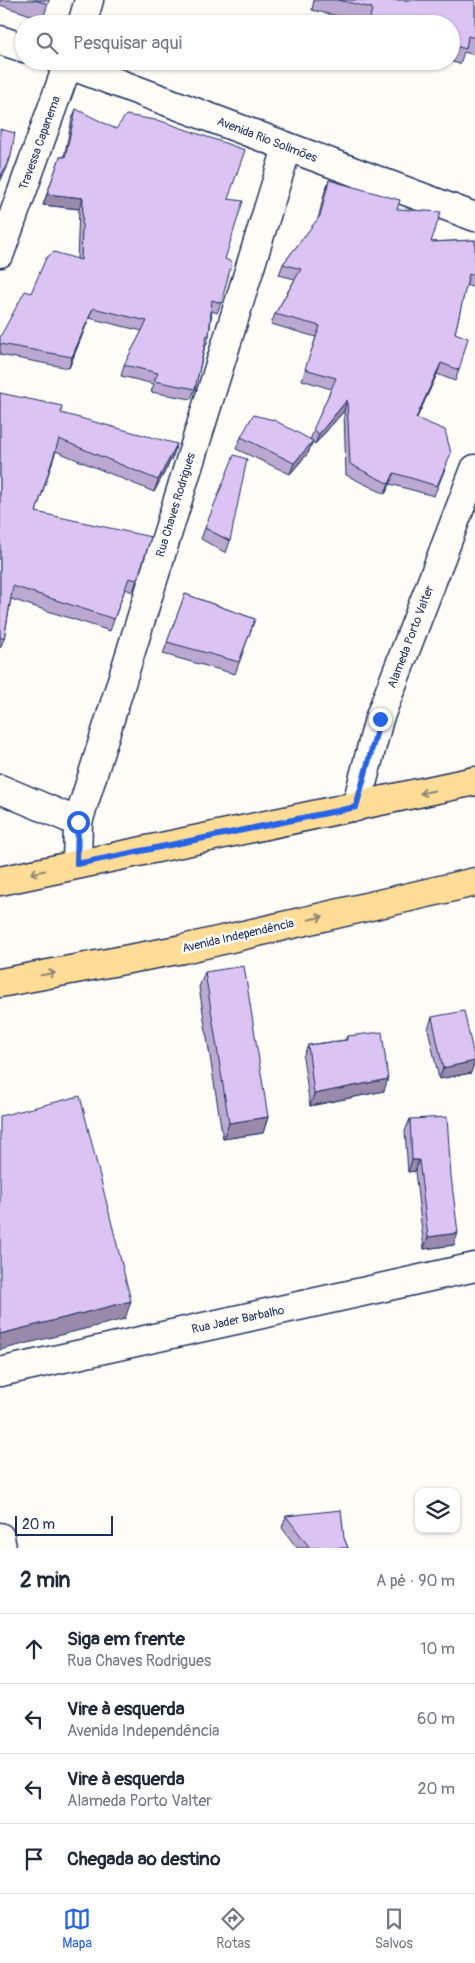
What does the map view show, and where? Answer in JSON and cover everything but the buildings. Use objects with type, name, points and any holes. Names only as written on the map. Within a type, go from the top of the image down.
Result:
[{"type":"main road","points":[[0,880],[475,781]]},
{"type":"main road","name":"Avenida Independência","points":[[0,983],[183,949],[475,882]]},
{"type":"street","points":[[85,15],[89,0]]},
{"type":"street","points":[[0,40],[15,45]]},
{"type":"street","name":"Travessa Capanema","points":[[0,253],[63,70]]},
{"type":"street","name":"Avenida Rio Solimões","points":[[87,70],[287,148],[475,217]]},
{"type":"street","name":"Rua Chaves Rodrigues","points":[[77,864],[78,822],[287,148]]},
{"type":"street","name":"Alameda Porto Valter","points":[[356,807],[380,719],[474,474]]},
{"type":"street","points":[[0,789],[78,822]]},
{"type":"street","name":"Rua Jader Barbalho","points":[[0,1372],[475,1268]]},
{"type":"street","points":[[0,1537],[2,1548]]},
{"type":"route","points":[[78,822],[77,864],[356,807],[380,719]]}]
